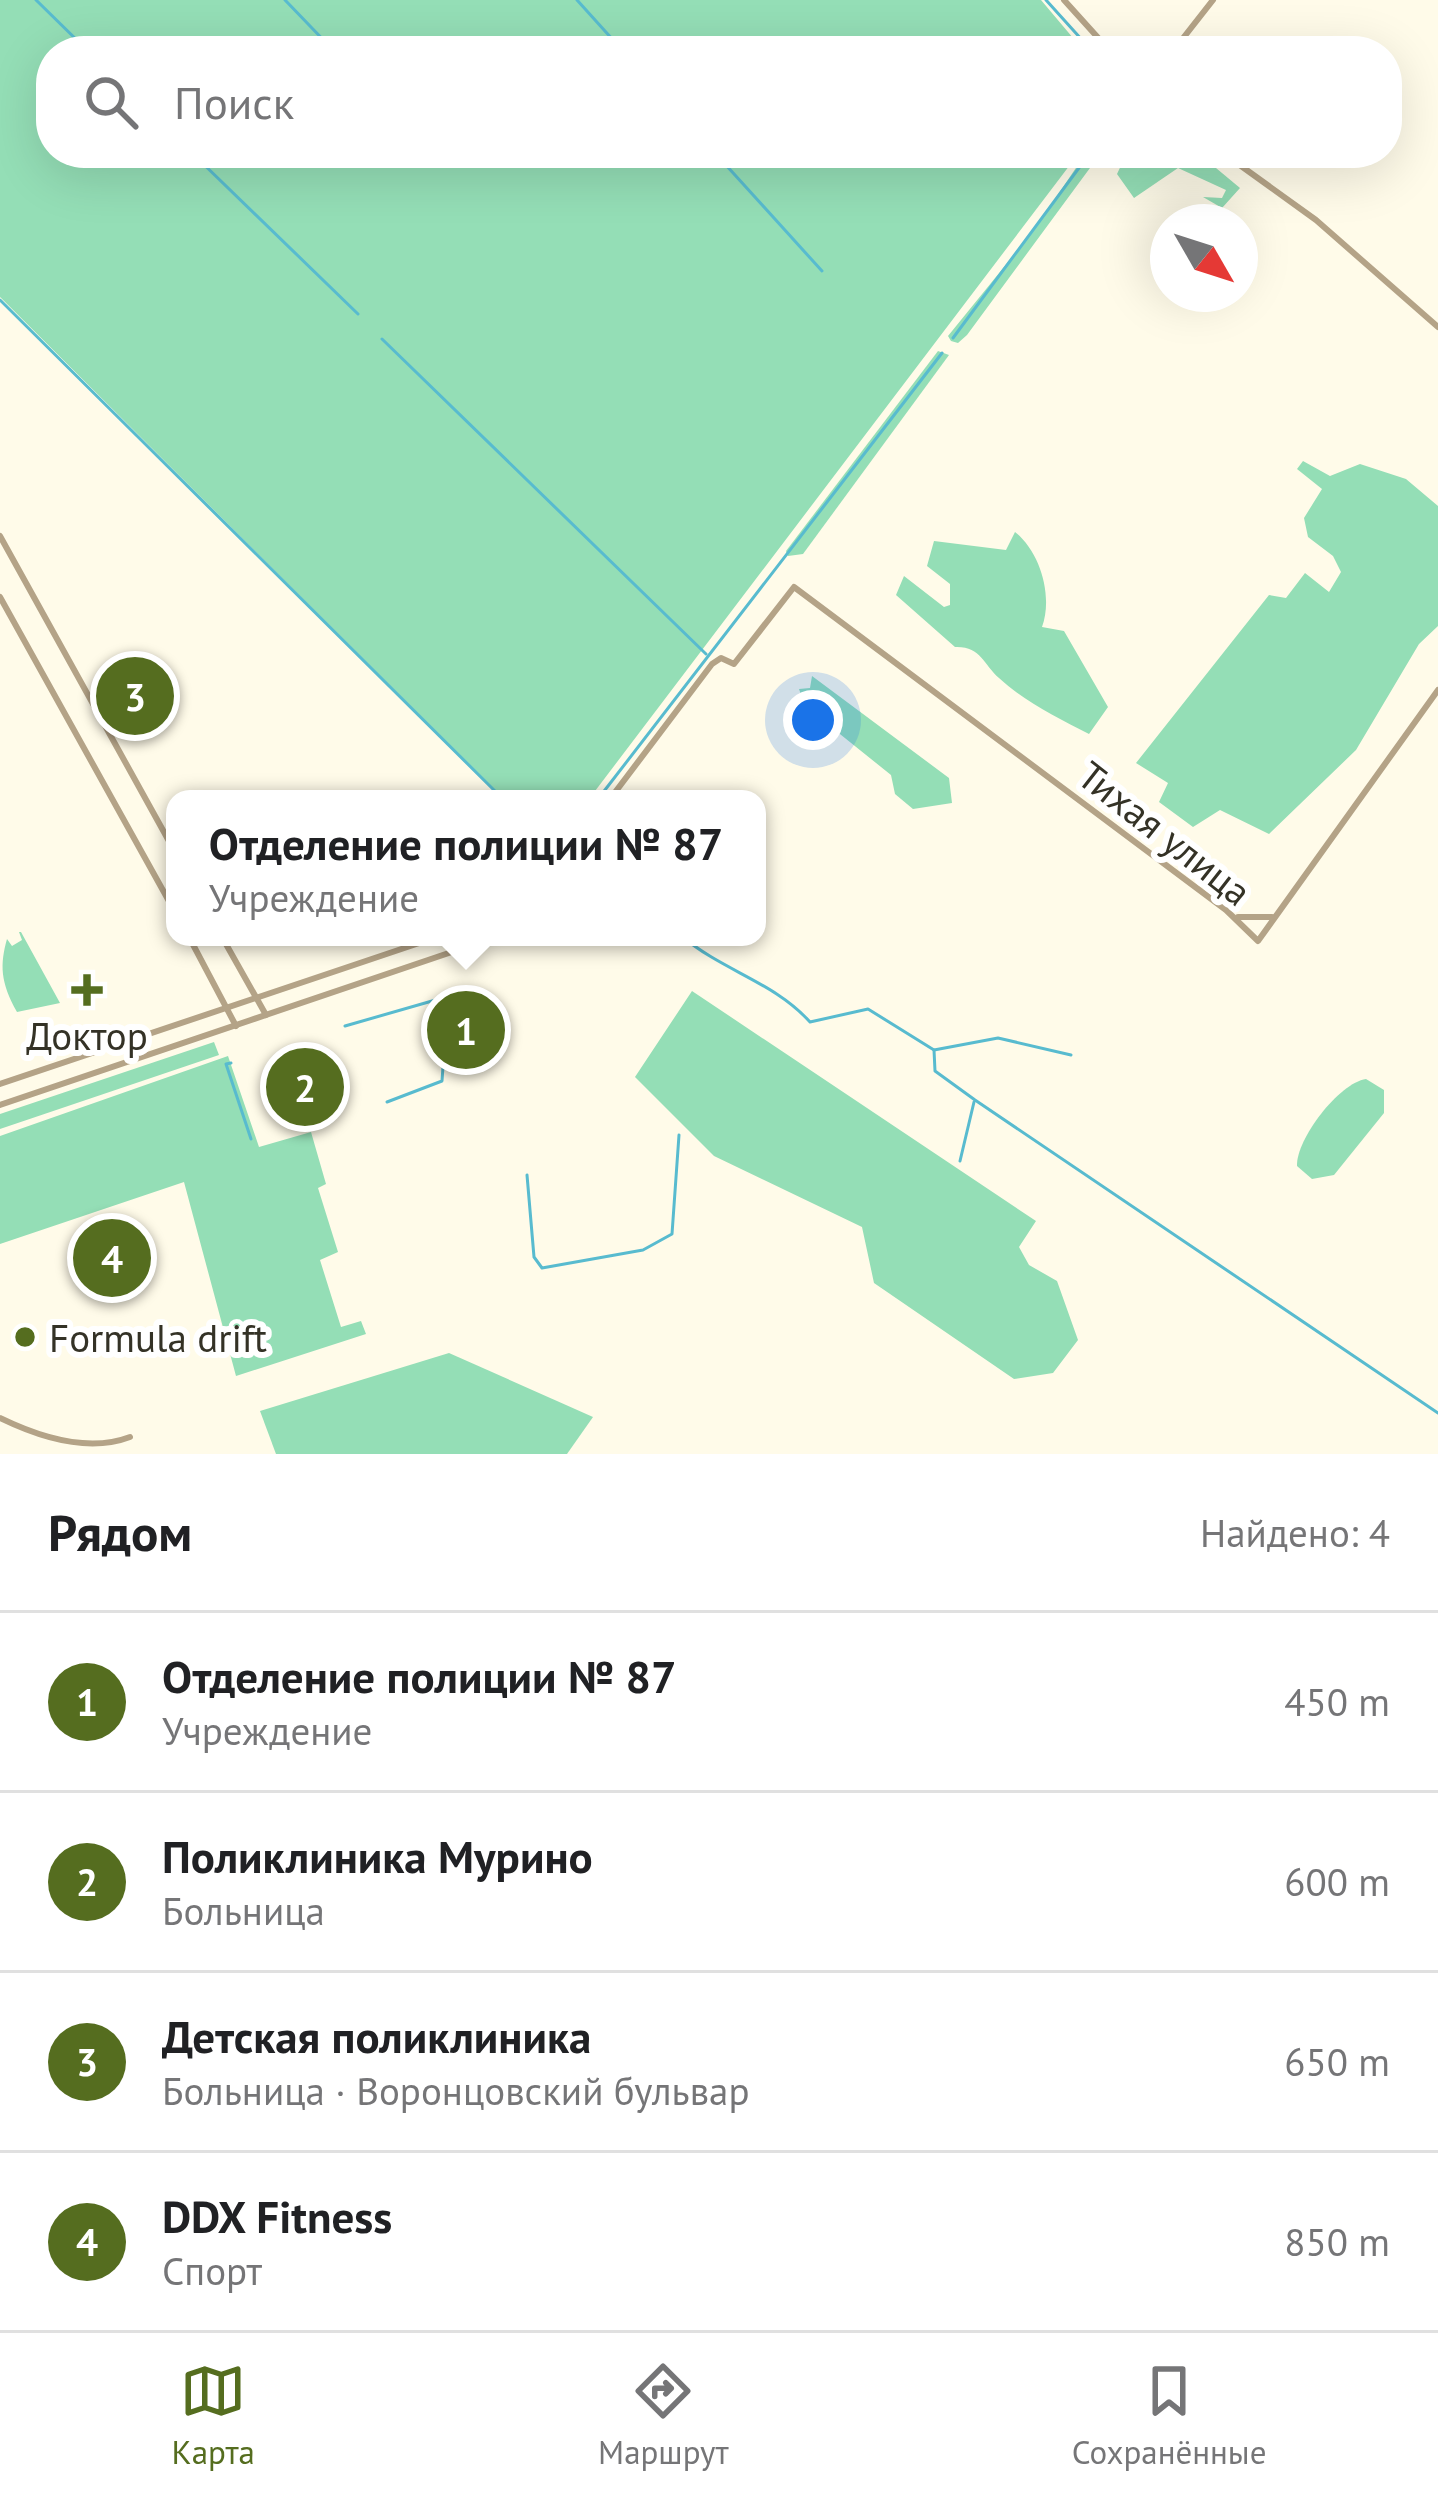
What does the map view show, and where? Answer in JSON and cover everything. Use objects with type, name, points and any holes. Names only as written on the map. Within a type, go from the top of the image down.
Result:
[{"type":"street","points":[[1064,0],[1096,36]]},
{"type":"street","points":[[1185,36],[1213,0]]},
{"type":"street","points":[[1244,168],[1316,220],[1438,327]]},
{"type":"street","points":[[0,536],[166,836]]},
{"type":"street","points":[[0,561],[10,555]]},
{"type":"street","name":"Тихая улица","points":[[617,790],[712,664],[721,658],[734,664],[790,588],[1234,916],[1258,940],[1438,691]]},
{"type":"street","points":[[0,597],[166,896]]},
{"type":"street","points":[[1234,916],[1276,916]]},
{"type":"street","points":[[194,946],[236,1025]]},
{"type":"street","points":[[227,946],[266,1016]]},
{"type":"street","points":[[0,1084],[411,946]]},
{"type":"street","points":[[0,1105],[470,946]]},
{"type":"street","points":[[0,1418],[70,1442],[113,1444],[130,1437]]},
{"type":"green space","points":[[0,0],[1041,0],[1071,36],[36,36],[36,168],[1068,168],[596,790],[495,790],[0,297]]},
{"type":"green space","points":[[1076,168],[1090,168],[967,335],[958,343],[951,341],[948,336],[1034,230]]},
{"type":"green space","points":[[1120,168],[1178,168],[1134,198],[1117,174]]},
{"type":"green space","points":[[1178,168],[1216,168],[1240,188],[1226,204],[1203,197],[1222,198],[1226,190]]},
{"type":"green space","points":[[938,351],[949,355],[803,554],[788,556],[786,551]]},
{"type":"green space","points":[[1303,461],[1330,476],[1360,464],[1406,479],[1438,506],[1438,626],[1419,644],[1356,750],[1269,834],[1220,810],[1193,827],[1159,802],[1168,783],[1136,763],[1269,595],[1286,598],[1305,573],[1329,592],[1341,572],[1333,556],[1308,537],[1304,518],[1322,489],[1297,469]]},
{"type":"green space","points":[[1015,532],[1032,551],[1042,576],[1046,602],[1042,627],[1064,631],[1108,707],[1089,734],[1020,695],[976,653],[955,647],[896,595],[904,576],[944,607],[950,605],[950,584],[927,566],[934,541],[1006,550]]},
{"type":"green space","points":[[812,676],[949,778],[952,803],[913,809],[895,794],[891,775],[805,706],[799,689],[810,688]]},
{"type":"green space","points":[[19,932],[60,1003],[17,1012],[3,965],[7,939],[12,946],[22,940]]},
{"type":"green space","points":[[692,991],[1036,1221],[1019,1247],[1029,1265],[1057,1281],[1078,1340],[1053,1373],[1014,1379],[874,1283],[862,1227],[714,1156],[635,1077]]},
{"type":"green space","points":[[214,1042],[219,1055],[0,1129],[0,1114]]},
{"type":"green space","points":[[228,1056],[259,1147],[311,1132],[326,1184],[318,1188],[338,1252],[320,1260],[341,1327],[361,1321],[366,1334],[236,1376],[184,1182],[0,1244],[0,1136]]},
{"type":"green space","points":[[1366,1079],[1384,1090],[1384,1113],[1334,1175],[1312,1179],[1297,1166],[1311,1128],[1344,1090]]},
{"type":"green space","points":[[449,1353],[593,1417],[567,1454],[276,1454],[260,1411]]},
{"type":"waterway","points":[[36,0],[73,36]]},
{"type":"waterway","points":[[285,0],[320,36]]},
{"type":"waterway","points":[[577,0],[609,36]]},
{"type":"waterway","points":[[1046,0],[1078,36]]},
{"type":"waterway","points":[[207,168],[358,314]]},
{"type":"waterway","points":[[729,168],[822,271]]},
{"type":"waterway","points":[[953,338],[1079,168]]},
{"type":"waterway","points":[[0,300],[494,790]]},
{"type":"waterway","points":[[382,339],[706,654]]},
{"type":"waterway","points":[[605,790],[942,353]]},
{"type":"waterway","points":[[696,946],[781,997],[810,1022],[868,1009],[934,1050],[998,1038],[1071,1055]]},
{"type":"waterway","points":[[345,1026],[439,999]]},
{"type":"waterway","points":[[434,1002],[440,1023]]},
{"type":"waterway","points":[[934,1050],[935,1071],[975,1100],[1438,1413]]},
{"type":"waterway","points":[[387,1102],[442,1081],[444,1052]]},
{"type":"waterway","points":[[231,1063],[226,1064],[251,1139]]},
{"type":"waterway","points":[[960,1161],[974,1102]]},
{"type":"waterway","points":[[527,1175],[534,1257],[542,1268],[643,1250],[672,1234],[679,1135]]},
{"type":"place","name":"Детская поликлиника","points":[[135,696]]},
{"type":"place","name":"Доктор","points":[[87,990]]},
{"type":"place","name":"Отделение полиции № 87","points":[[466,1030]]},
{"type":"place","name":"Поликлиника Мурино","points":[[305,1087]]},
{"type":"place","name":"DDX Fitness","points":[[112,1258]]},
{"type":"place","name":"Formula drift","points":[[25,1337]]}]
